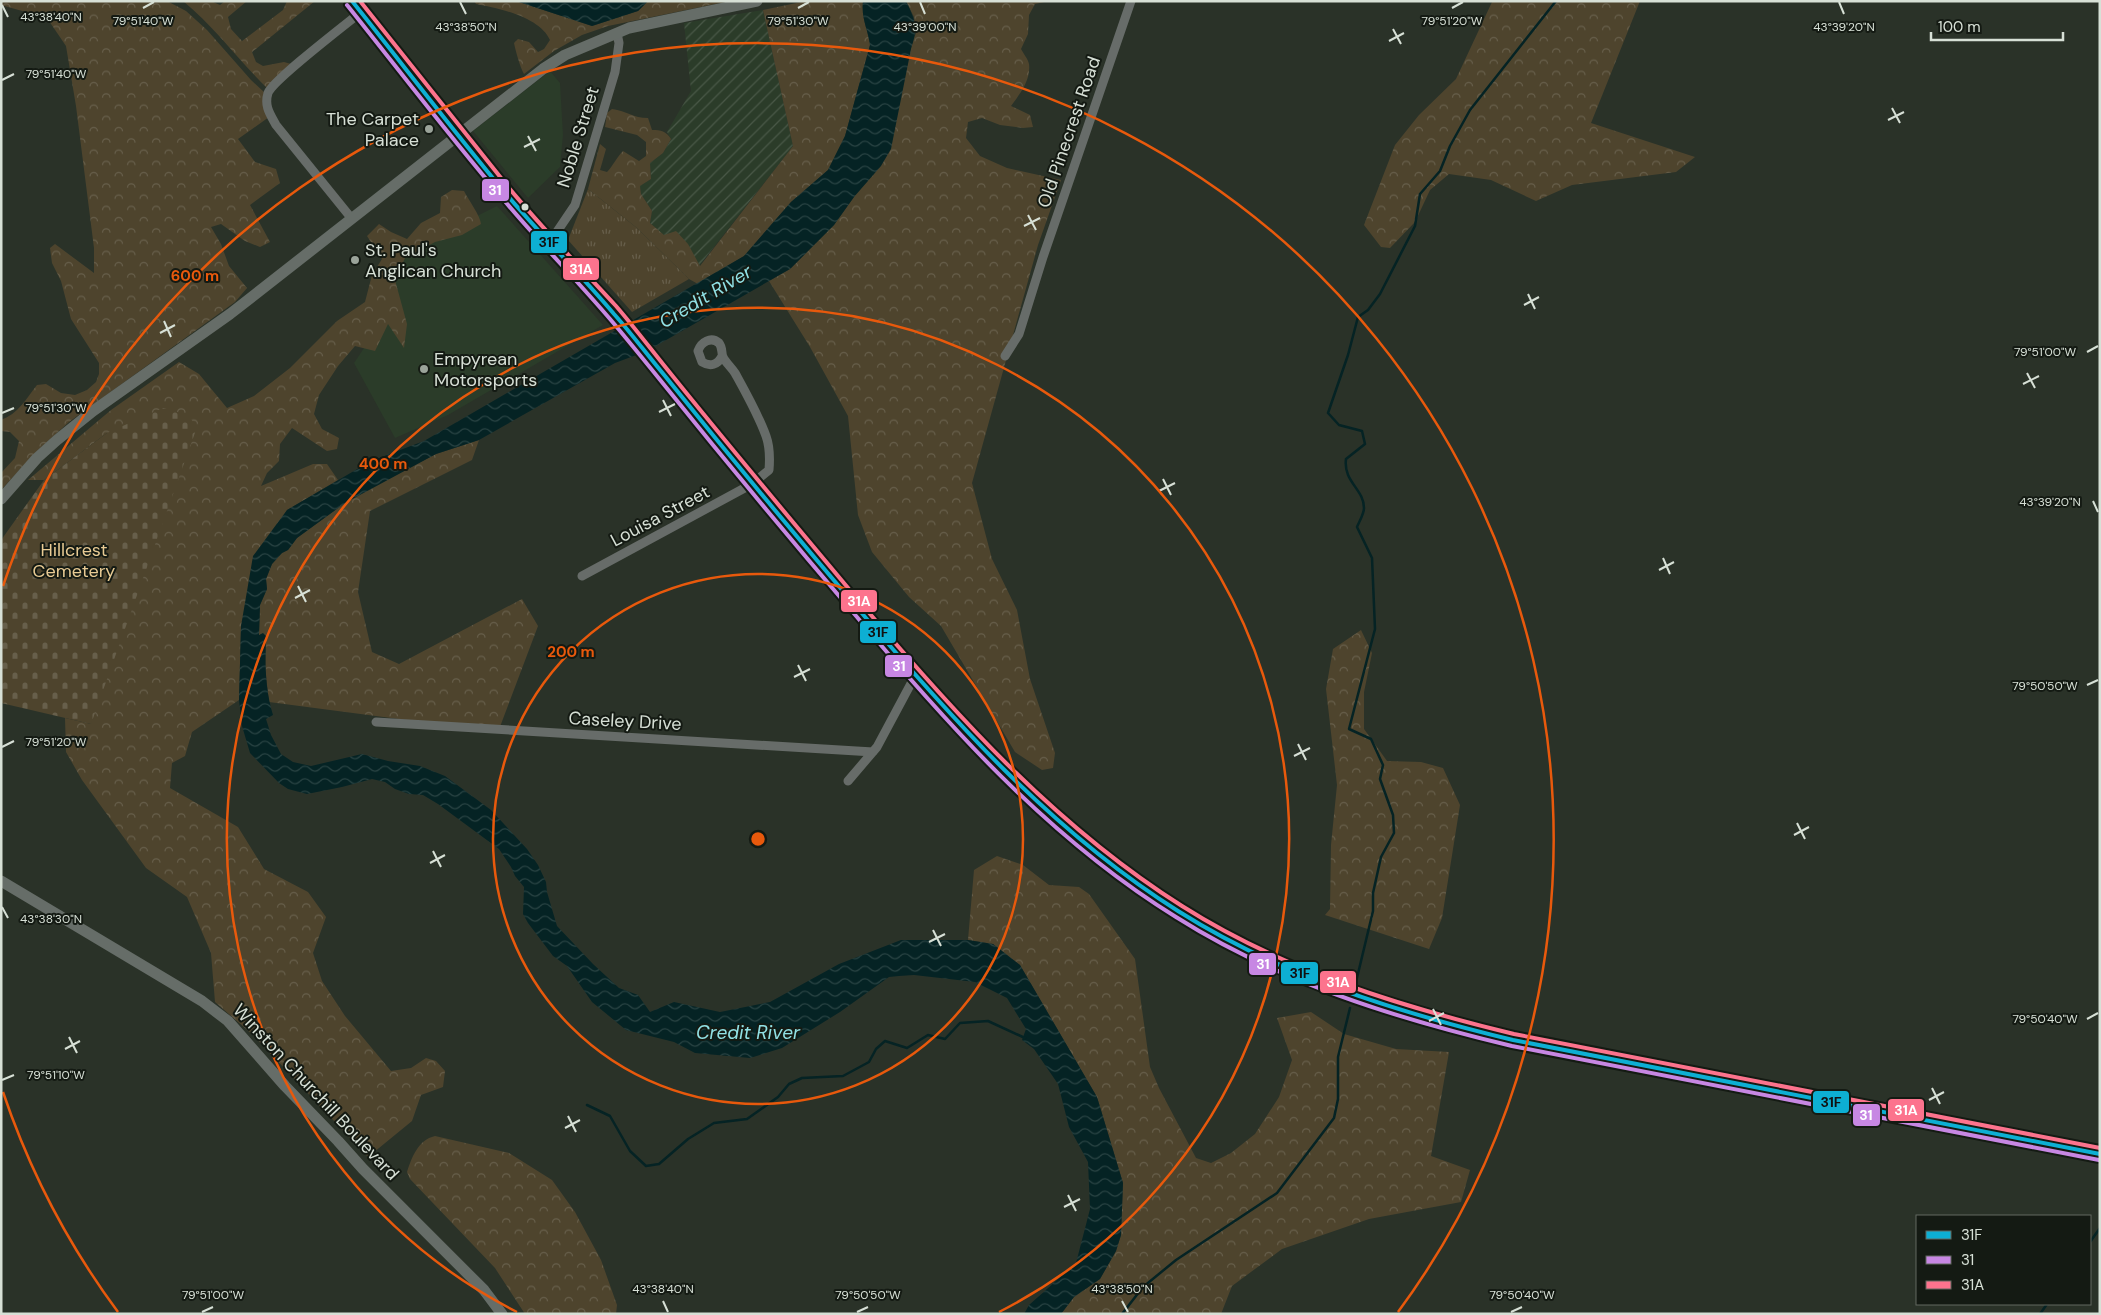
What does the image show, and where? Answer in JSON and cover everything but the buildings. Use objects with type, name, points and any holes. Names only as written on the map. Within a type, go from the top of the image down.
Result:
[{"type":"main road","points":[[352,1],[507,195],[615,315],[752,484],[915,676],[996,763],[1048,813],[1128,878],[1172,907],[1249,951],[1307,978],[1417,1015],[1513,1040],[2100,1154]]},
{"type":"main road","points":[[1,499],[36,458],[93,411],[230,314],[543,69],[565,55],[629,28],[757,1]]},
{"type":"main road","name":"Winston Churchill Boulevard","points":[[1,881],[202,1001],[228,1021],[285,1086],[363,1169],[484,1290],[502,1314]]},
{"type":"street","name":"Old Pinecrest Road","points":[[1005,356],[1020,334],[1130,1]]},
{"type":"street","points":[[352,219],[276,125],[266,107],[268,91],[360,12]]},
{"type":"street","name":"Noble Street","points":[[550,242],[575,205],[614,72],[618,44],[617,33]]},
{"type":"street","name":"Louisa Street","points":[[582,576],[752,484],[769,470],[770,454],[766,437],[751,402],[733,370],[722,356]]},
{"type":"street","points":[[848,781],[873,752],[915,676]]},
{"type":"street","name":"Caseley Drive","points":[[376,722],[873,752]]},
{"type":"shaded area","points":[[763,10],[793,146],[699,266],[650,223],[652,211],[641,194],[640,186],[651,179],[650,163],[663,153],[671,139],[667,132],[691,91],[684,23]]},
{"type":"shaded area","points":[[550,71],[560,83],[563,135],[560,167],[528,198],[473,131]]},
{"type":"shaded area","points":[[497,206],[603,325],[448,415],[395,438],[354,363],[384,318],[395,261],[427,241]]},
{"type":"green space","points":[[1,1],[167,1],[186,11],[207,30],[265,93],[269,117],[238,139],[255,162],[276,169],[280,183],[250,205],[270,242],[260,247],[245,241],[221,224],[211,227],[221,244],[229,266],[247,288],[235,302],[69,422],[35,453],[1,490],[1,473],[15,458],[19,441],[10,432],[1,431],[1,420],[17,410],[37,385],[46,384],[61,393],[75,395],[87,390],[96,382],[99,374],[99,363],[71,319],[61,281],[52,263],[50,248],[55,244],[94,273],[94,248],[76,106],[66,46],[47,18],[1,5]]},
{"type":"green space","points":[[183,1],[211,1],[220,5],[225,1],[247,1],[228,17],[231,29],[242,41],[283,10],[287,1],[315,1],[252,52],[256,62],[263,66],[284,62],[291,64],[268,89],[206,22]]},
{"type":"green space","points":[[474,1],[516,1],[592,26],[638,11],[648,1],[730,1],[608,26],[582,35],[554,51],[524,74],[514,43],[518,39],[529,42],[538,52],[544,49],[550,40],[545,32],[537,25],[518,15],[476,4]]},
{"type":"green space","points":[[806,1],[863,1],[864,19],[870,45],[845,136],[828,170],[791,202],[744,256],[698,284],[689,279],[637,228],[588,189],[600,144],[606,149],[600,170],[607,172],[623,151],[639,161],[646,156],[646,142],[637,135],[605,127],[607,113],[612,109],[648,118],[652,130],[663,132],[671,139],[663,153],[650,163],[651,179],[640,186],[641,194],[652,211],[650,223],[664,235],[676,231],[688,244],[700,266],[793,146],[763,10]]},
{"type":"green space","points":[[906,1],[1049,1],[1035,4],[1029,15],[1028,34],[1021,49],[1029,64],[1028,76],[1018,97],[1011,106],[1030,115],[1033,127],[1023,128],[1000,125],[982,118],[968,122],[966,138],[980,156],[1007,168],[1061,180],[1038,245],[972,483],[992,559],[1017,610],[1030,679],[1055,753],[1053,768],[1042,770],[1015,752],[941,626],[909,597],[872,552],[858,515],[848,416],[810,347],[769,281],[790,269],[834,225],[854,197],[916,33],[914,17]]},
{"type":"green space","points":[[1640,1],[1591,123],[1695,157],[1676,172],[1572,185],[1536,201],[1491,180],[1449,174],[1430,190],[1415,222],[1390,248],[1381,247],[1364,225],[1395,145],[1419,115],[1456,79],[1492,2]]},
{"type":"green space","points":[[588,189],[637,228],[689,279],[632,312],[568,240]]},
{"type":"green space","points":[[452,190],[464,191],[481,224],[462,235],[435,242],[405,258],[395,280],[407,324],[404,348],[388,324],[375,351],[355,346],[338,366],[319,395],[314,414],[322,429],[339,438],[337,449],[327,451],[292,428],[280,444],[279,461],[267,473],[261,486],[313,464],[327,464],[338,480],[287,510],[241,626],[239,700],[192,732],[185,756],[172,763],[170,788],[238,827],[264,869],[308,892],[326,917],[313,953],[322,981],[345,1016],[391,1071],[411,1068],[426,1058],[436,1061],[445,1071],[443,1087],[421,1095],[412,1121],[368,1157],[253,1035],[215,1002],[211,953],[187,897],[146,868],[82,780],[66,752],[65,718],[91,724],[107,433],[44,480],[28,480],[111,410],[179,362],[199,374],[227,408],[254,396],[290,368],[337,321],[365,302],[372,275],[382,259],[367,236],[379,224],[407,239],[421,223],[440,213],[441,197]]},
{"type":"green space","name":"Hillcrest Cemetery","points":[[163,408],[188,415],[197,427],[91,724],[1,703],[1,541],[44,480],[107,433]]},
{"type":"green space","points":[[479,440],[472,460],[370,511],[358,592],[372,652],[399,664],[522,599],[538,626],[498,732],[269,702],[265,667],[266,636],[259,636],[260,605],[267,589],[266,579],[272,564],[282,553],[288,550],[297,538],[345,503],[436,454]]},
{"type":"green space","points":[[1361,630],[1372,653],[1364,692],[1364,729],[1387,761],[1421,762],[1443,768],[1460,805],[1442,918],[1429,949],[1325,915],[1330,909],[1331,845],[1337,785],[1326,689],[1333,649]]},
{"type":"green space","points":[[997,856],[1023,865],[1049,885],[1079,887],[1089,894],[1135,959],[1150,1067],[1196,1158],[1211,1163],[1231,1153],[1255,1134],[1279,1097],[1292,1060],[1277,1018],[1311,1012],[1344,1034],[1396,1049],[1449,1052],[1431,1156],[1470,1170],[1461,1202],[1369,1219],[1282,1249],[1232,1286],[1221,1314],[1061,1314],[1074,1297],[1100,1279],[1116,1251],[1121,1235],[1123,1183],[1097,1097],[1020,965],[993,944],[968,940],[974,870]]},
{"type":"green space","points":[[435,1136],[509,1153],[552,1180],[575,1212],[601,1260],[617,1305],[616,1314],[525,1314],[495,1268],[410,1179],[407,1172],[416,1150],[424,1141]]},
{"type":"water","points":[[516,1],[648,1],[638,11],[592,26]]},
{"type":"water","name":"Credit River","points":[[863,1],[906,1],[914,20],[915,35],[891,149],[881,166],[854,197],[834,225],[790,269],[647,351],[615,363],[479,440],[436,454],[345,503],[297,538],[288,550],[282,553],[272,564],[266,579],[267,589],[260,605],[259,635],[263,633],[266,636],[266,676],[273,715],[266,719],[271,735],[281,754],[293,762],[311,766],[362,754],[388,761],[420,766],[445,776],[491,810],[527,849],[538,865],[546,882],[557,926],[619,988],[638,995],[650,1012],[674,1002],[720,1012],[770,1002],[839,964],[901,940],[968,940],[993,944],[1020,965],[1097,1097],[1123,1183],[1121,1235],[1116,1251],[1100,1279],[1074,1297],[1061,1314],[1024,1314],[1029,1305],[1076,1263],[1090,1209],[1088,1162],[1069,1127],[1058,1084],[1034,1049],[1022,1040],[1026,1029],[1007,998],[975,982],[914,975],[889,977],[840,1012],[782,1048],[750,1058],[695,1053],[674,1042],[626,1030],[592,1002],[567,966],[553,956],[528,923],[523,914],[524,887],[499,849],[423,795],[409,794],[395,789],[385,782],[372,779],[307,794],[288,789],[279,783],[250,753],[242,726],[239,700],[241,626],[253,556],[287,510],[371,461],[424,441],[744,256],[791,202],[828,170],[845,136],[870,45],[864,19]]},
{"type":"waterway","points":[[1356,982],[1373,911],[1373,893],[1381,857],[1394,833],[1393,815],[1380,779],[1383,765],[1371,739],[1349,729],[1375,629],[1372,558],[1357,527],[1364,510],[1363,501],[1350,480],[1346,467],[1346,459],[1365,444],[1362,431],[1339,425],[1328,413],[1348,355],[1358,317],[1368,310],[1380,294],[1415,226],[1420,194],[1440,171],[1450,146],[1470,110],[1556,1]]},
{"type":"waterway","points":[[1122,1314],[1143,1287],[1176,1260],[1277,1193],[1334,1118],[1338,1099],[1338,1057],[1350,1008]]},
{"type":"waterway","points":[[587,1105],[610,1116],[630,1151],[646,1166],[659,1164],[688,1139],[714,1123],[747,1119],[778,1097],[789,1084],[802,1078],[843,1076],[869,1062],[876,1049],[885,1041],[907,1048],[928,1035],[945,1039],[960,1023],[988,1021],[1025,1038]]},
{"type":"waterway","points":[[2091,1241],[2100,1228]]},
{"type":"waterway","points":[[2040,1314],[2046,1305]]},
{"type":"transit line","name":"31F","points":[[352,1],[507,195],[621,322],[782,519],[928,689],[1045,809],[1132,880],[1178,911],[1257,955],[1298,973],[1383,1004],[1469,1029],[1513,1040],[2100,1154]]},
{"type":"transit line","name":"31A","points":[[360,1],[509,188],[616,306],[788,517],[932,685],[1009,766],[1049,804],[1136,875],[1182,906],[1260,949],[1342,984],[1471,1023],[1514,1034],[2100,1148]]},
{"type":"transit line","name":"31","points":[[347,5],[483,175],[610,319],[731,467],[924,695],[1002,777],[1042,815],[1129,886],[1176,917],[1255,961],[1296,979],[1381,1010],[1468,1035],[1512,1046],[2099,1160]]},
{"type":"place","name":"The Carpet Palace","points":[[429,129]]},
{"type":"place","name":"St. Paul's Anglican Church","points":[[355,260]]},
{"type":"place","name":"Empyrean Motorsports","points":[[424,369]]}]
